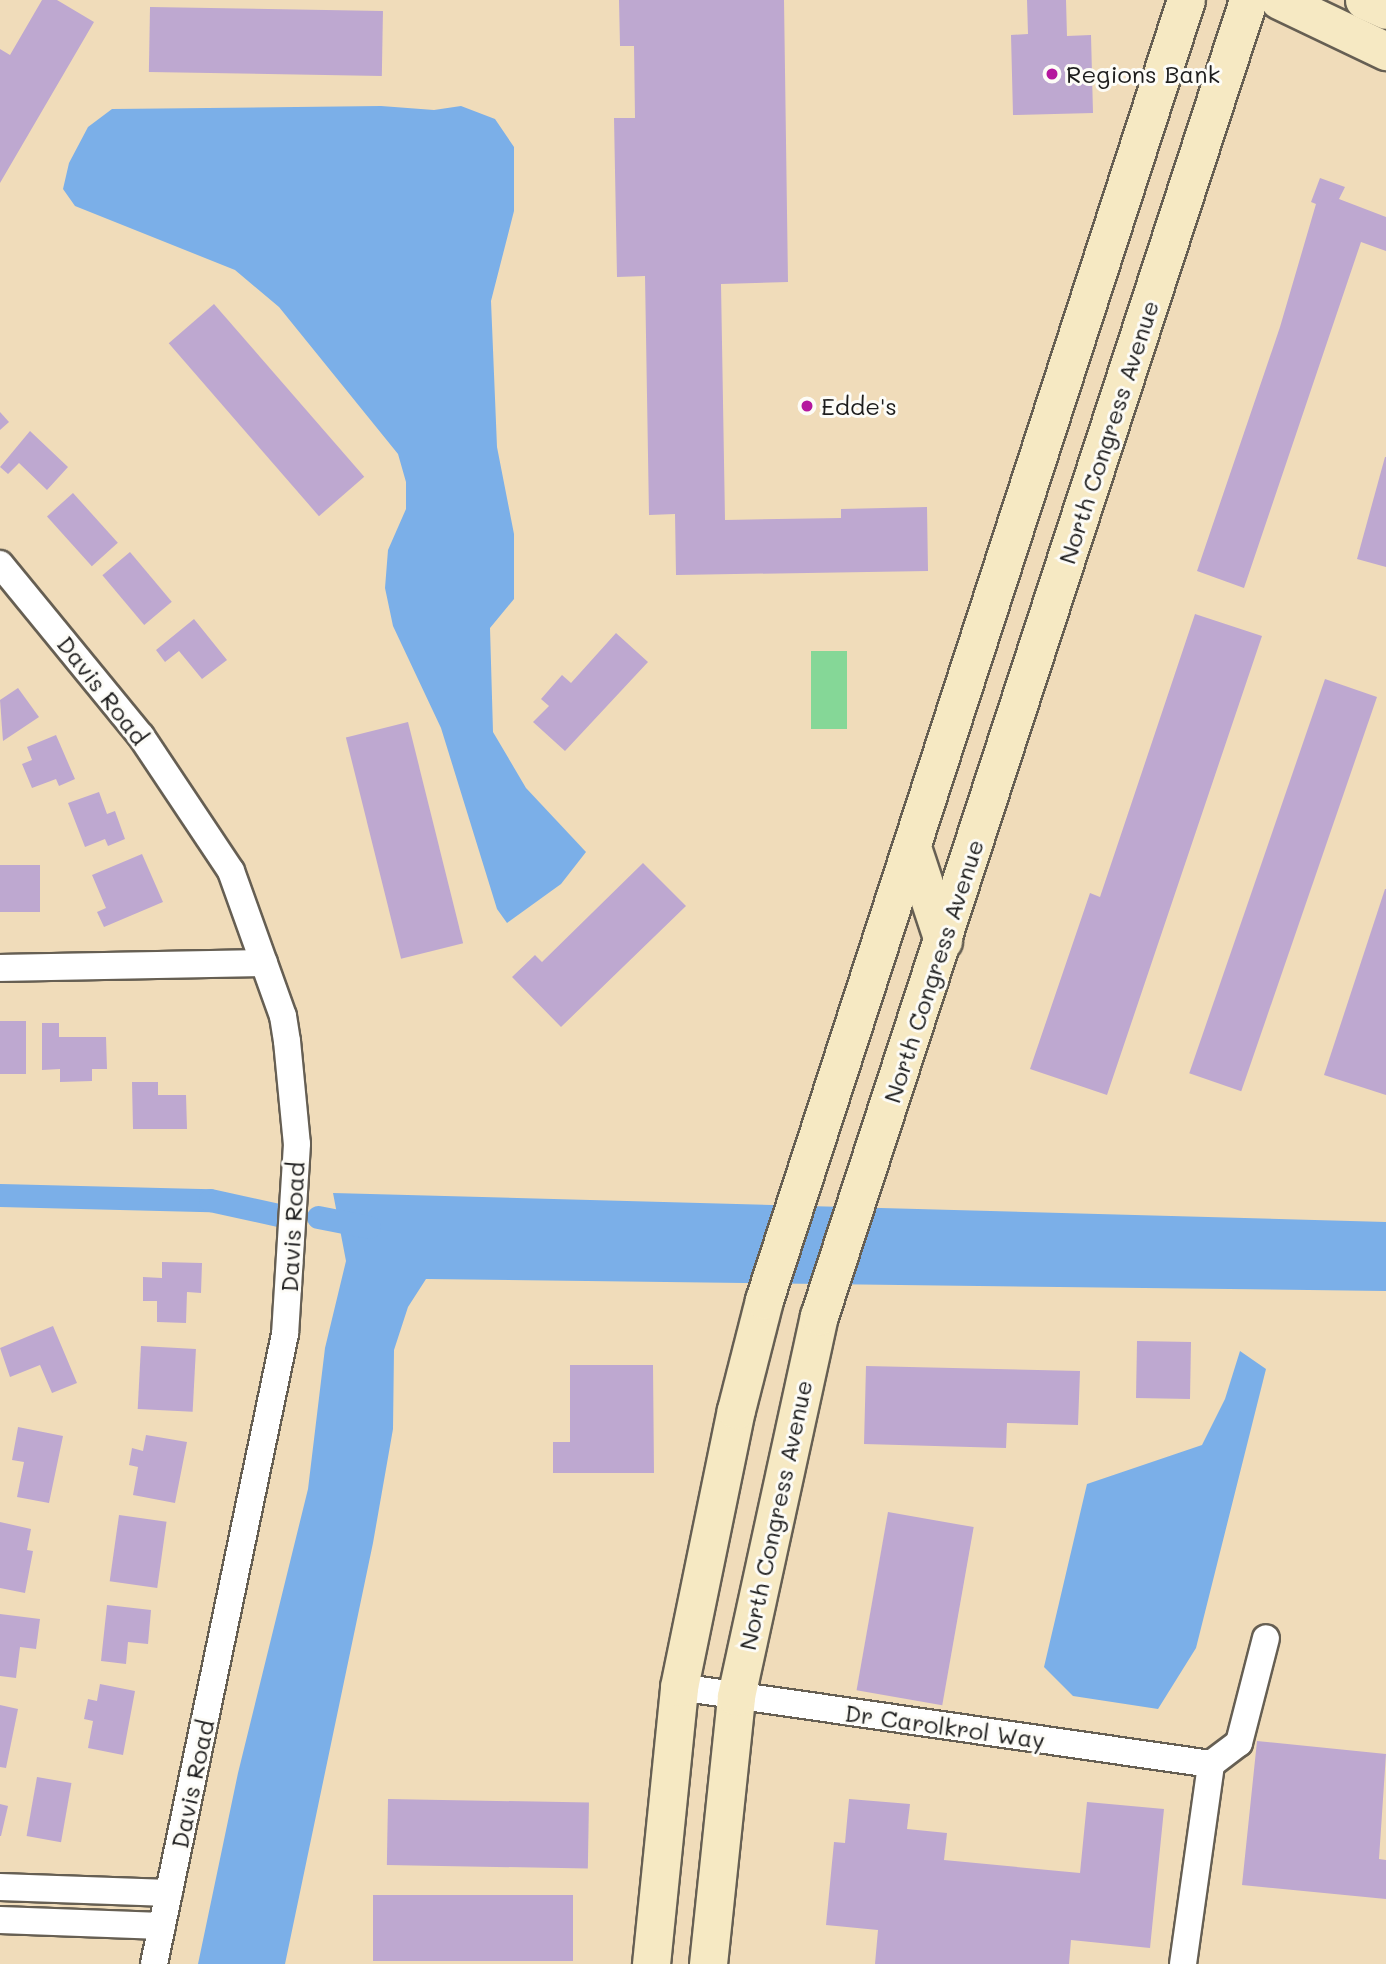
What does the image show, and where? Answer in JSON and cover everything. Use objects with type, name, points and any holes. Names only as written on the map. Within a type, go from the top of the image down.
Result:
[{"type":"main road","points":[[651,1964],[679,1687],[736,1410],[764,1300],[1186,0]]},
{"type":"main road","name":"North Congress Avenue","points":[[708,1964],[736,1696],[819,1316],[1248,0]]},
{"type":"main road","points":[[1279,0],[1386,51]]},
{"type":"main road","points":[[1364,0],[1386,10]]},
{"type":"main road","points":[[912,847],[943,941]]},
{"type":"street","name":"Davis Road","points":[[0,564],[107,693],[196,814],[230,871],[283,1016],[297,1144],[285,1334],[154,1964]]},
{"type":"street","points":[[0,968],[264,963]]},
{"type":"street","points":[[1183,1964],[1211,1764],[1239,1743],[1266,1638]]},
{"type":"street","name":"Dr Carolkrol Way","points":[[679,1687],[1211,1764]]},
{"type":"street","points":[[0,1888],[169,1893]]},
{"type":"street","points":[[0,1920],[162,1926]]},
{"type":"green space","points":[[811,651],[847,651],[847,729],[811,729]]},
{"type":"water","points":[[381,106],[434,110],[461,106],[495,119],[514,147],[514,211],[491,301],[497,447],[514,534],[514,599],[490,628],[493,732],[526,788],[586,852],[561,884],[507,923],[497,909],[441,728],[393,626],[385,588],[388,550],[406,509],[406,482],[398,454],[279,307],[235,270],[75,206],[63,189],[69,163],[88,127],[112,109]]},
{"type":"water","points":[[333,1193],[1386,1222],[1386,1291],[426,1279],[408,1307],[394,1350],[393,1429],[373,1543],[285,1964],[198,1964],[238,1773],[308,1489],[325,1348],[346,1261]]},
{"type":"water","points":[[1240,1351],[1266,1369],[1196,1648],[1158,1709],[1073,1696],[1044,1667],[1087,1484],[1202,1445],[1225,1399]]},
{"type":"building","points":[[42,0],[57,0],[94,22],[0,183],[0,49],[10,55]]},
{"type":"building","points":[[619,0],[784,0],[788,282],[721,284],[725,520],[841,518],[841,509],[927,507],[928,571],[676,575],[675,514],[649,515],[645,276],[617,277],[614,118],[635,118],[634,46],[620,46]]},
{"type":"building","name":"Regions Bank","points":[[1027,0],[1066,0],[1067,36],[1091,35],[1093,113],[1013,115],[1011,35],[1028,34]]},
{"type":"building","points":[[150,7],[383,11],[382,76],[149,72]]},
{"type":"building","points":[[1320,178],[1345,187],[1339,199],[1386,217],[1386,251],[1361,242],[1244,588],[1197,571],[1280,327],[1316,204],[1311,202]]},
{"type":"building","points":[[214,304],[364,477],[319,516],[169,343]]},
{"type":"building","points":[[0,412],[9,422],[0,430]]},
{"type":"building","points":[[30,431],[68,467],[47,490],[19,463],[8,474],[0,467]]},
{"type":"building","points":[[1386,457],[1386,567],[1357,559]]},
{"type":"building","points":[[73,493],[118,543],[92,566],[47,516]]},
{"type":"building","points":[[130,552],[172,602],[144,625],[102,575]]},
{"type":"building","points":[[1195,614],[1262,636],[1107,1095],[1030,1069],[1090,893],[1100,897]]},
{"type":"building","points":[[194,619],[227,660],[202,679],[179,651],[165,662],[156,650]]},
{"type":"building","points":[[616,633],[648,662],[565,751],[533,722],[549,706],[541,699],[562,675],[571,683]]},
{"type":"building","points":[[1325,679],[1377,697],[1241,1091],[1189,1073]]},
{"type":"building","points":[[18,688],[39,717],[3,741],[0,700]]},
{"type":"building","points":[[408,722],[463,943],[401,959],[346,737]]},
{"type":"building","points":[[56,735],[75,779],[59,786],[56,779],[32,788],[22,764],[32,760],[27,747]]},
{"type":"building","points":[[99,792],[107,814],[115,811],[125,839],[108,846],[105,839],[85,847],[68,803]]},
{"type":"building","points":[[142,854],[163,902],[104,927],[97,912],[106,908],[92,875]]},
{"type":"building","points":[[643,863],[686,906],[561,1027],[512,977],[535,955],[542,962]]},
{"type":"building","points":[[0,865],[40,865],[40,912],[0,912]]},
{"type":"building","points":[[1386,889],[1386,1095],[1324,1075]]},
{"type":"building","points":[[0,1021],[26,1021],[26,1074],[0,1074]]},
{"type":"building","points":[[42,1023],[59,1023],[59,1037],[106,1037],[107,1069],[92,1069],[92,1081],[60,1082],[60,1069],[42,1070]]},
{"type":"building","points":[[132,1082],[158,1082],[158,1095],[186,1095],[187,1129],[133,1129]]},
{"type":"building","points":[[162,1262],[202,1263],[201,1293],[187,1292],[186,1323],[157,1322],[157,1301],[143,1301],[143,1277],[162,1278]]},
{"type":"building","points":[[53,1326],[77,1383],[52,1393],[40,1365],[10,1377],[0,1348]]},
{"type":"building","points":[[1137,1341],[1191,1342],[1190,1399],[1136,1398]]},
{"type":"building","points":[[141,1346],[196,1349],[193,1412],[138,1409]]},
{"type":"building","points":[[570,1365],[653,1365],[654,1473],[553,1473],[553,1442],[570,1442]]},
{"type":"building","points":[[866,1366],[1080,1371],[1078,1425],[1007,1423],[1006,1448],[864,1444]]},
{"type":"building","points":[[18,1427],[63,1436],[49,1503],[17,1497],[24,1462],[12,1460]]},
{"type":"building","points":[[146,1435],[187,1442],[175,1503],[133,1495],[138,1467],[129,1465],[132,1448],[143,1451]]},
{"type":"building","points":[[888,1512],[974,1527],[942,1705],[857,1690]]},
{"type":"building","points":[[119,1515],[167,1522],[157,1588],[110,1581]]},
{"type":"building","points":[[0,1522],[31,1529],[27,1550],[33,1551],[25,1593],[0,1588]]},
{"type":"building","points":[[107,1605],[151,1610],[148,1644],[128,1642],[126,1664],[101,1661]]},
{"type":"building","points":[[0,1614],[40,1619],[36,1649],[20,1647],[16,1678],[0,1676]]},
{"type":"building","points":[[100,1684],[135,1691],[123,1755],[88,1748],[93,1721],[84,1719],[88,1699],[97,1701]]},
{"type":"building","points":[[0,1705],[18,1709],[6,1768],[0,1767]]},
{"type":"building","points":[[1257,1741],[1386,1754],[1379,1859],[1386,1860],[1386,1899],[1242,1885]]},
{"type":"building","points":[[37,1777],[71,1783],[61,1842],[27,1836]]},
{"type":"building","points":[[388,1799],[589,1803],[588,1868],[387,1865]]},
{"type":"building","points":[[849,1799],[910,1804],[907,1829],[947,1833],[944,1860],[1080,1873],[1087,1802],[1164,1809],[1150,1948],[1071,1940],[1069,1964],[875,1964],[878,1930],[826,1925],[834,1842],[845,1843]]},
{"type":"building","points":[[0,1804],[8,1806],[1,1836],[0,1836]]},
{"type":"building","points":[[373,1895],[573,1895],[573,1961],[373,1961]]},
{"type":"waterway","points":[[0,1195],[210,1200],[278,1215]]},
{"type":"waterway","points":[[318,1217],[369,1227]]},
{"type":"place","name":"Regions Bank","points":[[1052,74]]},
{"type":"place","name":"Edde's","points":[[807,406]]}]
